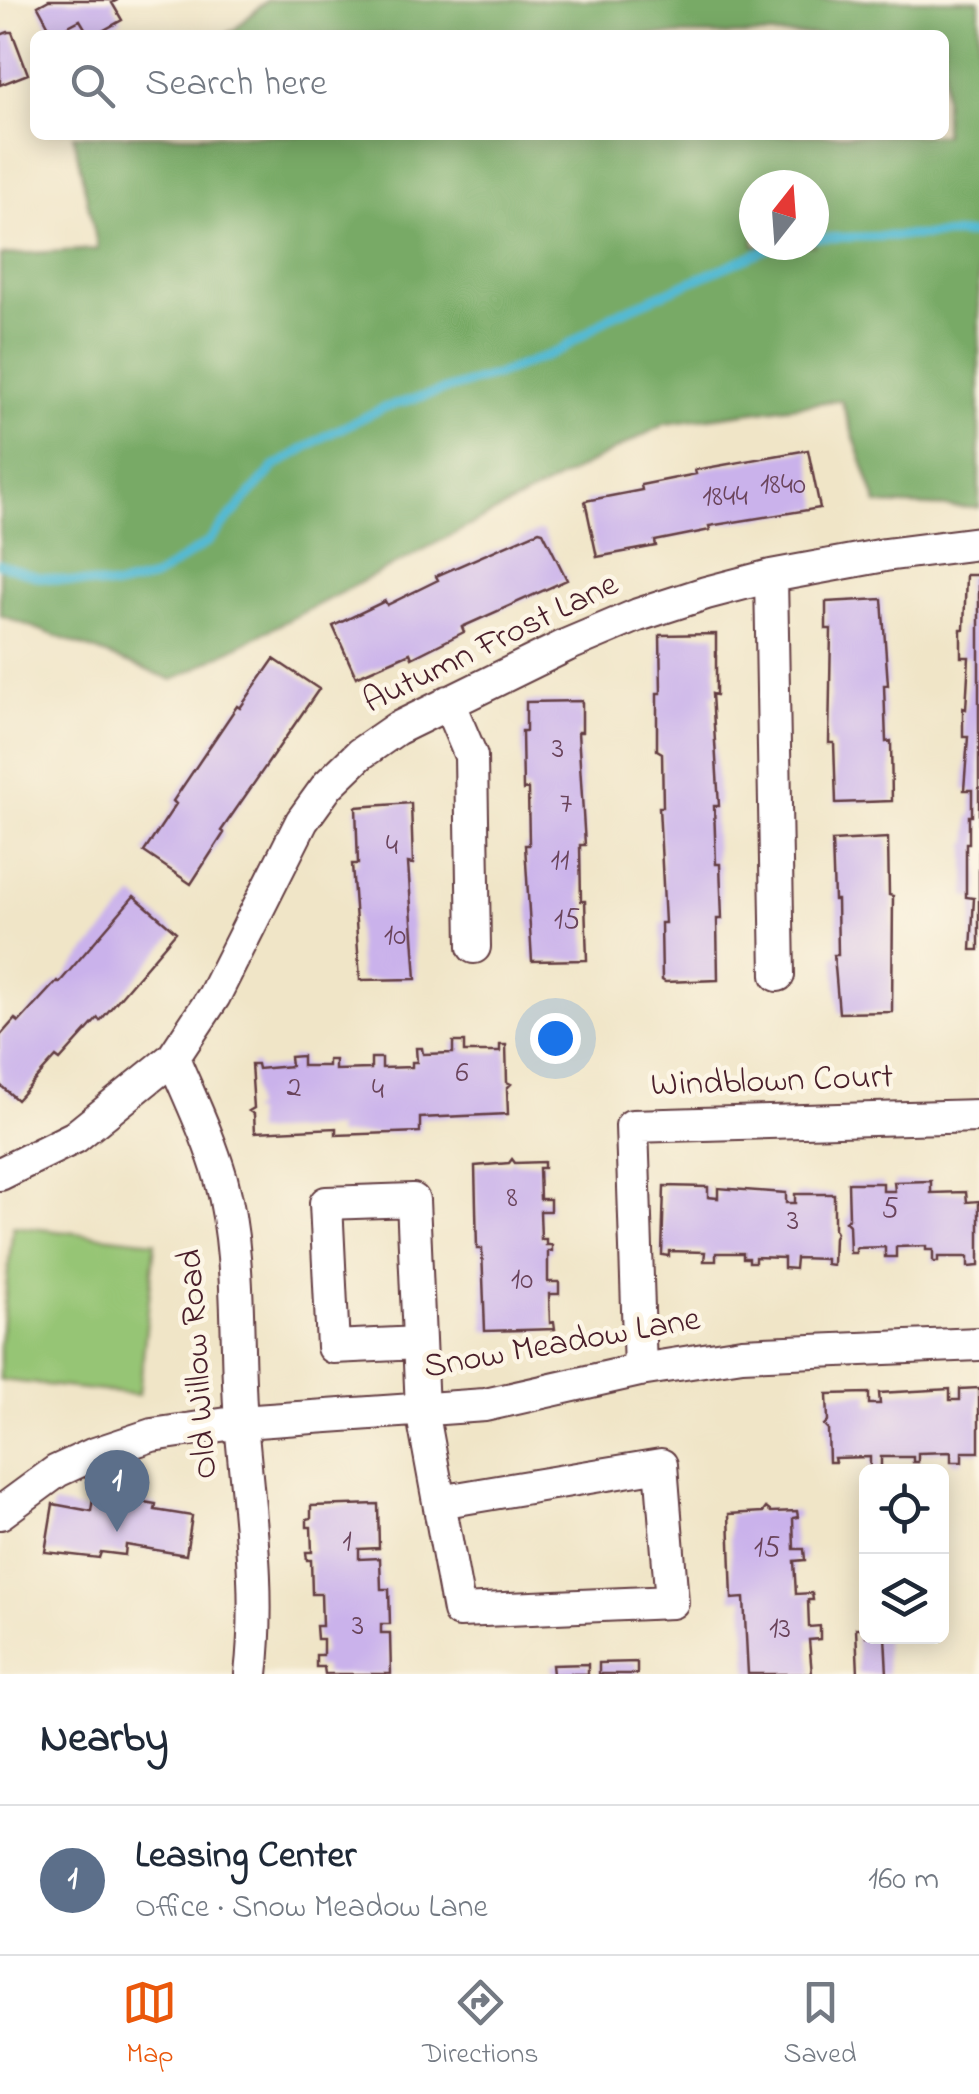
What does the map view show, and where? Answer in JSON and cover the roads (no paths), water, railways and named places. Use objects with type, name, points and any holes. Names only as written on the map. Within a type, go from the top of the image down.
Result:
[{"type":"street","name":"Autumn Frost Lane","points":[[0,1174],[75,1138],[173,1058],[214,996],[302,821],[328,785],[360,754],[396,729],[567,644],[638,615],[771,576],[979,542]]},
{"type":"street","points":[[771,576],[778,975]]},
{"type":"street","points":[[448,702],[471,756],[474,946]]},
{"type":"street","name":"Old Willow Road","points":[[173,1058],[221,1180],[231,1232],[256,1574],[251,1674]]},
{"type":"street","name":"Windblown Court","points":[[640,1370],[632,1126],[979,1116]]},
{"type":"street","points":[[419,1343],[332,1347],[326,1203],[412,1200],[419,1343],[422,1410],[459,1611],[672,1602],[661,1465],[439,1502]]},
{"type":"street","name":"Snow Meadow Lane","points":[[0,1513],[57,1471],[152,1435],[242,1422],[484,1406],[640,1370],[742,1354],[979,1344]]},
{"type":"waterway","points":[[829,238],[979,234]]},
{"type":"waterway","points":[[0,564],[39,577],[116,587],[154,578],[208,542],[274,467],[325,436],[383,408],[499,374],[561,350],[611,316],[741,260]]},
{"type":"place","name":"Leasing Center","points":[[117,1532]]}]
